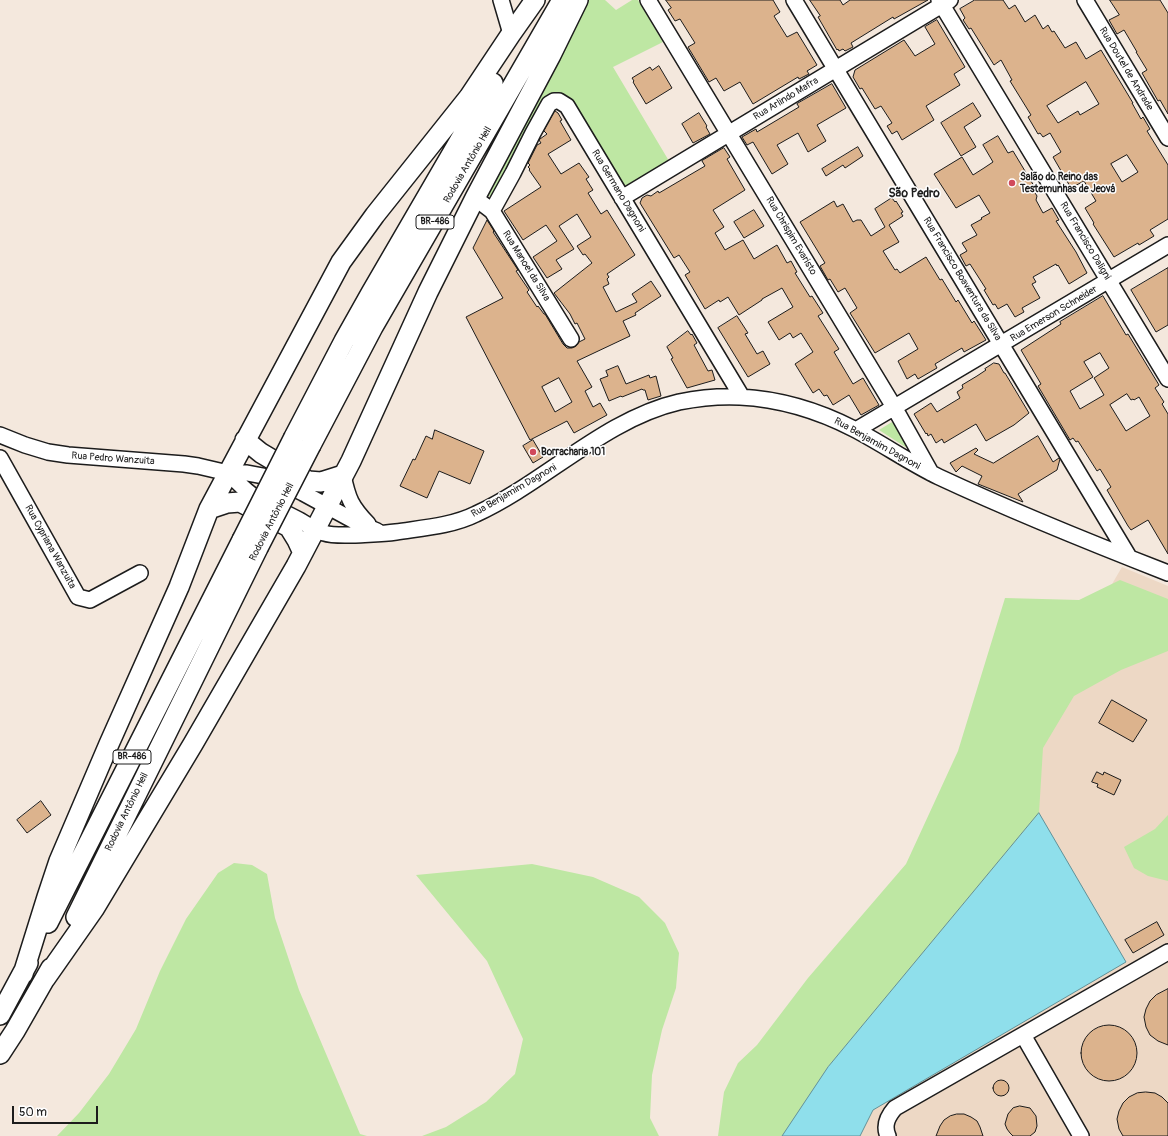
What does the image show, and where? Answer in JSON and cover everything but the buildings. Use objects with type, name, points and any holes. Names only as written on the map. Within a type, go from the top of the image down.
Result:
[{"type":"main road","points":[[23,974],[59,861],[179,586],[209,509],[245,440],[341,262],[375,215],[469,97],[535,0]]},
{"type":"main road","name":"Rodovia Antônio Heil","points":[[0,1054],[45,979],[250,544],[294,437],[371,293],[541,0]]},
{"type":"main road","name":"Rodovia Antônio Heil","points":[[0,1015],[250,544],[311,445],[373,327],[562,0]]},
{"type":"main road","points":[[45,979],[94,909],[197,737],[302,553],[343,476],[428,292],[578,0]]},
{"type":"main road","points":[[245,440],[261,453],[308,481],[321,482],[343,476]]},
{"type":"main road","points":[[209,509],[227,503],[240,502],[289,527],[297,540],[302,553]]},
{"type":"street","points":[[501,0],[511,34]]},
{"type":"street","name":"Rua Chrispim Evaristo","points":[[648,0],[894,407],[931,473]]},
{"type":"street","name":"Rua Francisco Boaventura da Silva","points":[[794,0],[1129,557]]},
{"type":"street","name":"Rua Doutel de Andrade","points":[[1085,0],[1168,138]]},
{"type":"street","name":"Rua Arlindo Mafra","points":[[622,198],[944,2]]},
{"type":"street","name":"Rua Francisco Daligni","points":[[944,2],[1168,380]]},
{"type":"street","name":"Rua Germano Dagnoni","points":[[492,211],[550,104],[554,101],[563,103],[567,106],[742,397]]},
{"type":"street","name":"Rua Manoel da Silva","points":[[475,198],[492,211],[571,339]]},
{"type":"street","name":"Rua Emerson Schneider","points":[[856,430],[1168,245]]},
{"type":"street","name":"Rua Benjamim Dagnoni","points":[[228,473],[254,496],[324,533],[340,535],[384,533],[422,528],[451,523],[475,515],[533,482],[596,440],[648,412],[677,403],[701,398],[742,397],[788,404],[824,416],[856,430],[931,473],[1013,510],[1168,572]]},
{"type":"street","name":"Rua Pedro Wanzuita","points":[[0,435],[25,445],[68,456],[184,464],[228,473],[247,473],[263,476],[281,482],[327,506]]},
{"type":"street","name":"Rua Cypriana Wanzuita","points":[[0,458],[78,597],[90,600],[140,573]]},
{"type":"street","points":[[343,476],[347,494],[355,510],[368,524],[384,533]]},
{"type":"street","name":"Rua Benjamim Dagnoni","points":[[327,506],[364,526],[384,533]]},
{"type":"street","points":[[888,1136],[886,1126],[888,1115],[895,1108],[1168,952]]},
{"type":"street","points":[[1023,1035],[1081,1136]]},
{"type":"shaded area","points":[[1122,567],[1168,586],[1168,1136],[724,1136],[985,801]]},
{"type":"green space","points":[[589,0],[605,0],[616,10],[632,0],[638,0],[663,42],[613,67],[669,161],[630,185],[621,183],[558,96],[490,197],[488,194]]},
{"type":"green space","points":[[892,422],[894,424],[910,450],[879,430]]},
{"type":"green space","points":[[1120,580],[1168,599],[1168,651],[1121,670],[1074,696],[1043,748],[1039,813],[828,1067],[782,1136],[718,1136],[724,1092],[738,1063],[757,1045],[808,978],[906,864],[958,751],[1005,598],[1079,600]]},
{"type":"green space","points":[[1168,815],[1168,881],[1148,876],[1134,868],[1124,847],[1155,829]]},
{"type":"green space","points":[[234,863],[252,865],[267,874],[275,918],[299,990],[360,1134],[367,1136],[57,1136],[79,1113],[109,1074],[136,1029],[160,971],[186,919],[218,873]]},
{"type":"green space","points":[[532,864],[593,877],[639,897],[665,923],[679,953],[676,988],[662,1030],[652,1075],[650,1118],[659,1136],[422,1136],[446,1127],[486,1102],[515,1074],[523,1039],[487,961],[416,875]]},
{"type":"water","points":[[1039,813],[1126,962],[873,1110],[860,1136],[782,1136],[828,1067]]},
{"type":"place","name":"Salão do Reino das Testemunhas de Jeová","points":[[1012,183]]},
{"type":"place","name":"Borracharia 101","points":[[533,452]]},
{"type":"district","name":"São Pedro","points":[[914,194]]}]
